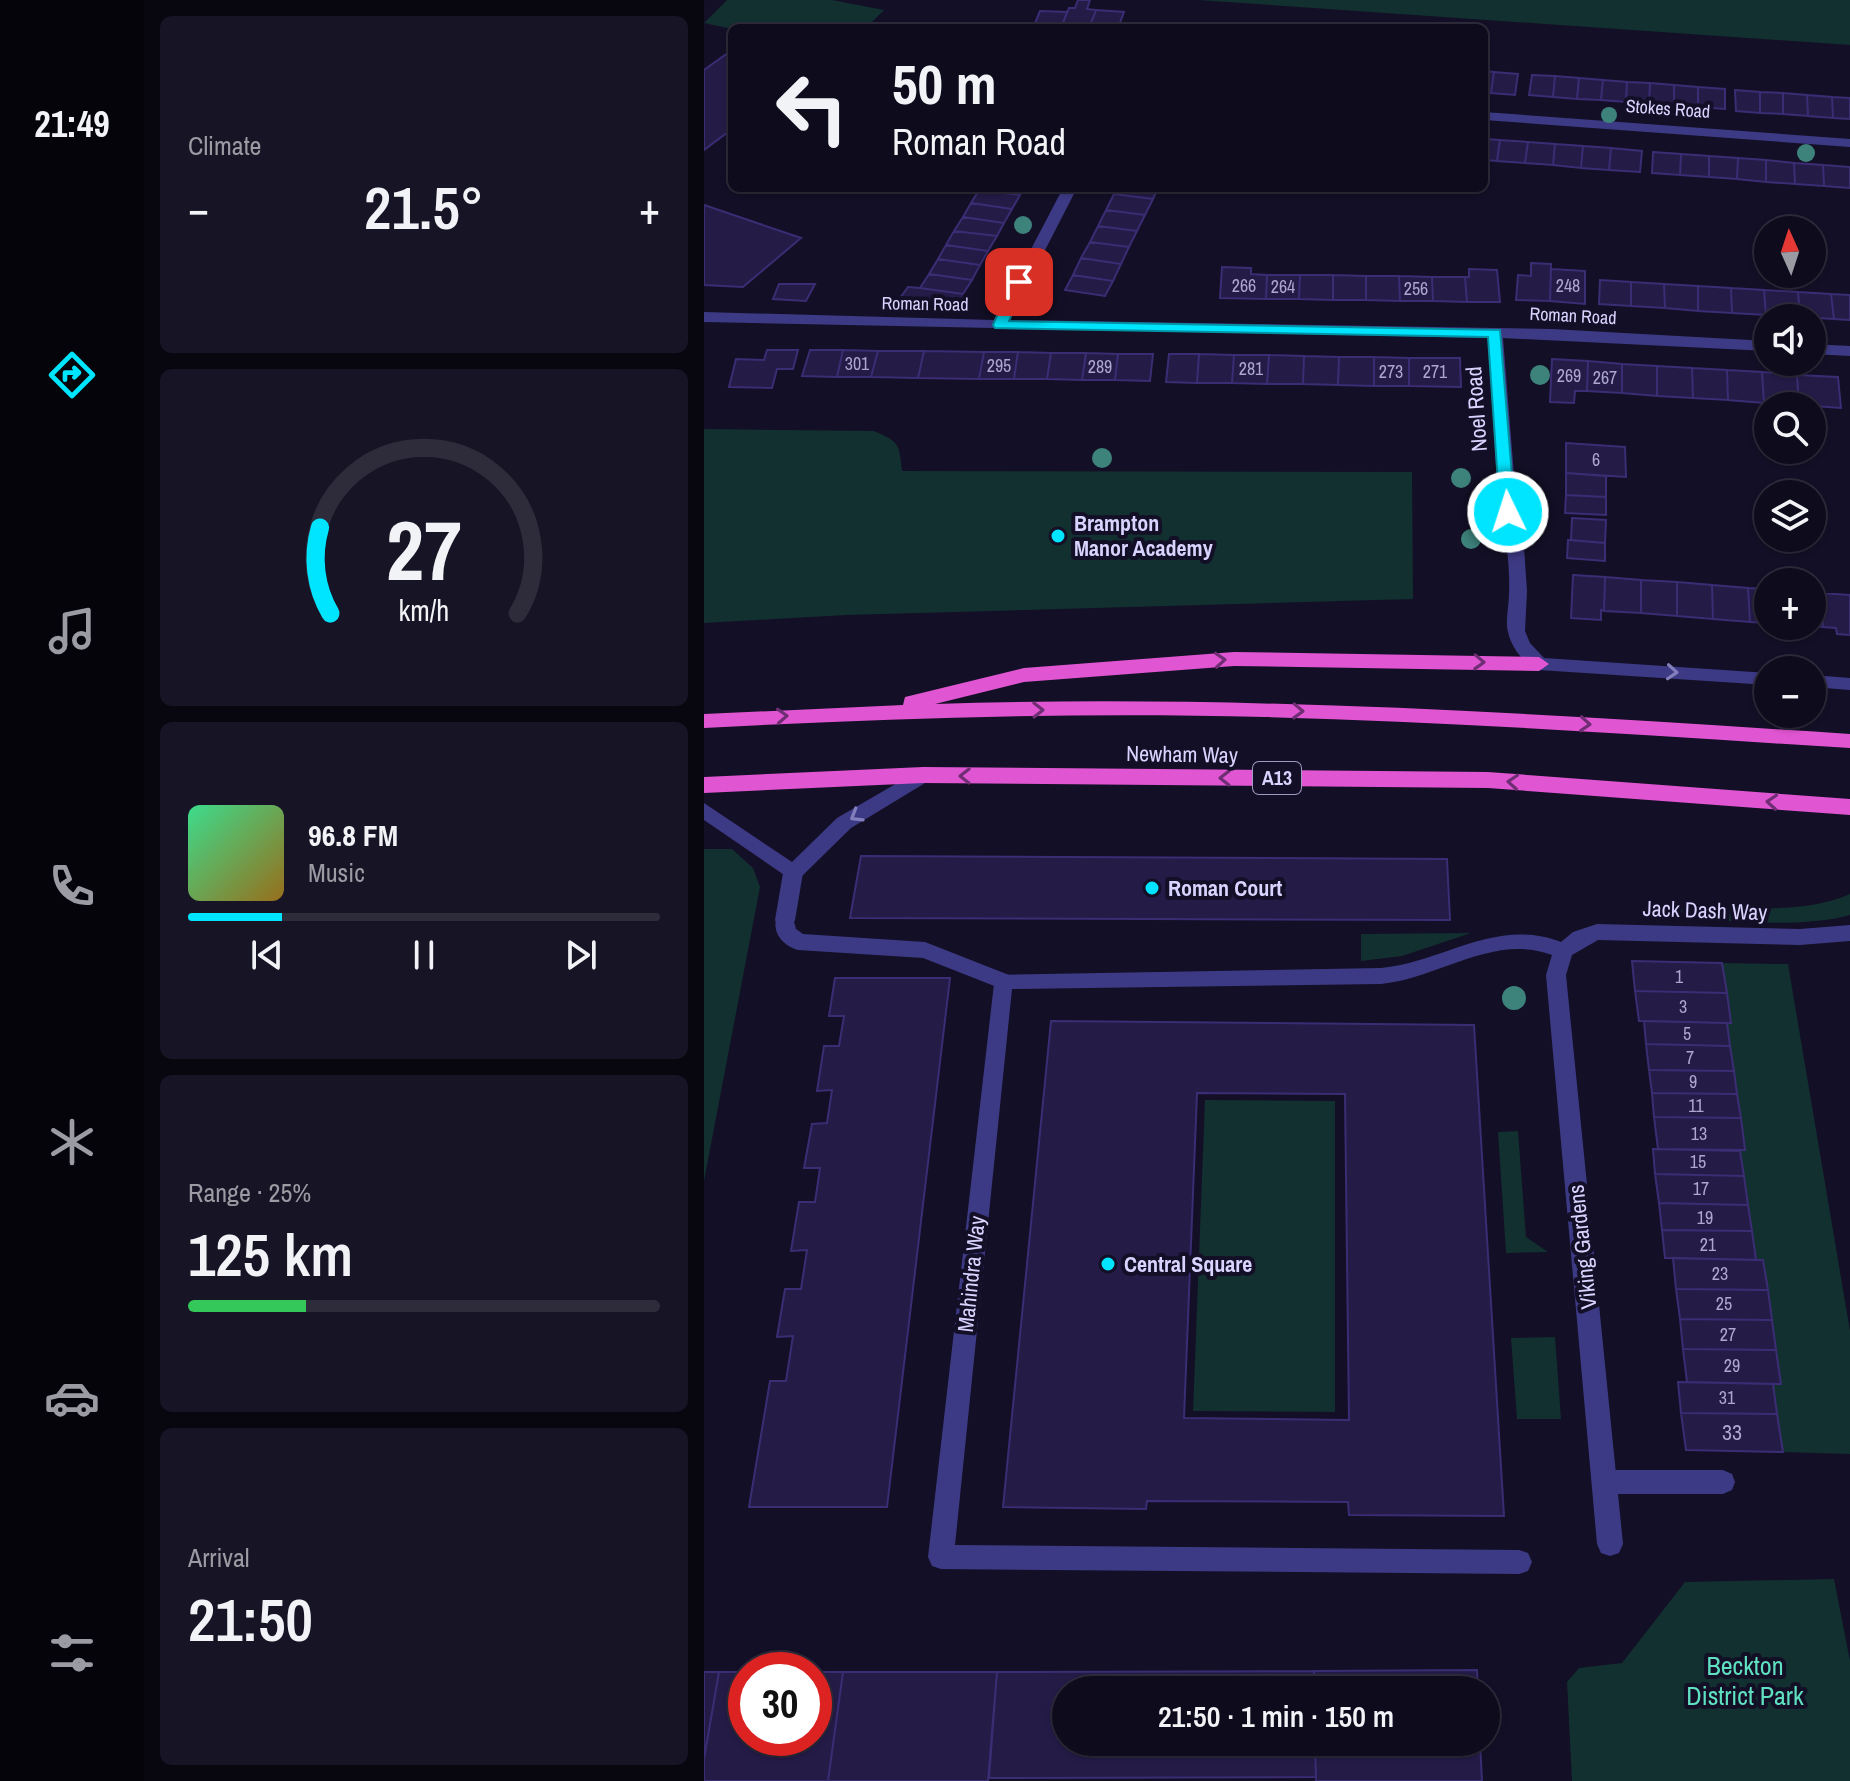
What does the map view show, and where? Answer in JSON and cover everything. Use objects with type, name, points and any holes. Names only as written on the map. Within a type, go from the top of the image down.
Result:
[{"type":"highway","points":[[876,711],[1024,675],[1157,664],[1234,659],[1539,664]]},
{"type":"highway","name":"Newham Way","points":[[704,721],[876,711],[1181,708],[1454,716],[1850,741]]},
{"type":"highway","name":"Newham Way","points":[[704,785],[923,775],[1488,780],[1850,807]]},
{"type":"street","name":"Stokes Road","points":[[1488,116],[1850,143]]},
{"type":"street","points":[[1000,325],[1003,313],[1068,192]]},
{"type":"street","name":"Roman Road","points":[[704,317],[1495,333],[1754,345]]},
{"type":"street","name":"Noel Road","points":[[1495,333],[1508,512],[1514,533],[1518,591],[1516,631],[1522,646],[1539,664]]},
{"type":"street","points":[[1826,350],[1850,351]]},
{"type":"street","points":[[1539,664],[1754,678]]},
{"type":"street","points":[[1826,682],[1850,684]]},
{"type":"street","points":[[923,775],[844,823],[793,873],[785,920],[786,932],[798,942],[925,950],[1002,981],[1346,978],[1398,974],[1489,943],[1547,942],[1563,951]]},
{"type":"street","points":[[704,810],[793,873]]},
{"type":"street","name":"Jack Dash Way","points":[[1563,951],[1580,938],[1597,932],[1800,937],[1850,933]]},
{"type":"street","name":"Viking Gardens","points":[[1563,951],[1556,975],[1610,1544]]},
{"type":"street","name":"Mahindra Way","points":[[1002,981],[941,1557],[1519,1562]]},
{"type":"street","points":[[1605,1482],[1723,1482]]},
{"type":"green space","points":[[727,0],[832,0],[884,10],[870,24],[728,24],[728,28],[704,23]]},
{"type":"green space","points":[[1198,0],[1850,0],[1850,45]]},
{"type":"green space","name":"Brampton Manor Academy","points":[[704,429],[874,431],[897,445],[902,471],[1412,472],[1413,599],[846,615],[704,623]]},
{"type":"green space","points":[[704,849],[732,849],[753,868],[760,887],[704,1181]]},
{"type":"green space","points":[[1850,894],[1850,915],[1806,922],[1661,917],[1660,902],[1782,908],[1806,906]]},
{"type":"green space","points":[[1471,933],[1402,956],[1361,961],[1361,934]]},
{"type":"green space","points":[[1722,963],[1788,964],[1850,1331],[1850,1454],[1783,1452],[1773,1384],[1781,1383],[1763,1260],[1756,1260],[1740,1151],[1745,1150]]},
{"type":"green space","points":[[1205,1100],[1335,1101],[1335,1412],[1193,1411]]},
{"type":"green space","points":[[1518,1131],[1526,1237],[1548,1252],[1506,1253],[1498,1132]]},
{"type":"green space","points":[[1555,1337],[1561,1419],[1517,1419],[1511,1338]]},
{"type":"green space","name":"Beckton District Park","points":[[1834,1579],[1850,1661],[1850,1781],[1572,1781],[1567,1682],[1579,1668],[1622,1663],[1685,1582]]},
{"type":"building","points":[[1078,0],[1090,0],[1087,9],[1096,10],[1091,24],[1063,24],[1069,8],[1075,8]]},
{"type":"building","points":[[1096,10],[1124,12],[1120,24],[1091,24]]},
{"type":"building","points":[[1040,11],[1067,12],[1062,24],[1035,24]]},
{"type":"building","points":[[728,53],[728,132],[704,150],[704,70]]},
{"type":"building","points":[[1488,71],[1494,72],[1491,93],[1488,93]]},
{"type":"building","points":[[1494,72],[1518,74],[1515,95],[1491,93]]},
{"type":"building","points":[[1532,75],[1555,76],[1553,97],[1529,95]]},
{"type":"building","points":[[1555,76],[1579,78],[1577,99],[1553,97]]},
{"type":"building","points":[[1579,78],[1603,80],[1601,100],[1577,99]]},
{"type":"building","points":[[1603,80],[1627,82],[1626,102],[1601,100]]},
{"type":"building","points":[[1627,82],[1650,83],[1649,104],[1626,102]]},
{"type":"building","points":[[1650,83],[1674,85],[1674,106],[1649,104]]},
{"type":"building","points":[[1674,85],[1698,87],[1698,107],[1674,106]]},
{"type":"building","points":[[1698,87],[1725,89],[1725,109],[1698,107]]},
{"type":"building","points":[[1735,90],[1760,92],[1760,113],[1736,111]]},
{"type":"building","points":[[1760,92],[1783,93],[1783,114],[1760,113]]},
{"type":"building","points":[[1783,93],[1807,95],[1808,116],[1783,114]]},
{"type":"building","points":[[1807,95],[1832,97],[1833,118],[1808,116]]},
{"type":"building","points":[[1832,97],[1850,98],[1850,119],[1833,118]]},
{"type":"building","points":[[1488,139],[1500,140],[1497,161],[1488,160]]},
{"type":"building","points":[[1500,140],[1528,142],[1525,163],[1497,161]]},
{"type":"building","points":[[1528,142],[1555,144],[1553,165],[1525,163]]},
{"type":"building","points":[[1555,144],[1583,146],[1581,168],[1553,165]]},
{"type":"building","points":[[1583,146],[1611,148],[1609,170],[1581,168]]},
{"type":"building","points":[[1611,148],[1642,151],[1640,172],[1609,170]]},
{"type":"building","points":[[1653,152],[1681,154],[1680,175],[1652,173]]},
{"type":"building","points":[[1681,154],[1709,156],[1709,177],[1680,175]]},
{"type":"building","points":[[1709,156],[1738,158],[1737,179],[1709,177]]},
{"type":"building","points":[[1738,158],[1766,160],[1766,182],[1737,179]]},
{"type":"building","points":[[1766,160],[1794,163],[1795,184],[1766,182]]},
{"type":"building","points":[[1794,163],[1823,165],[1824,186],[1795,184]]},
{"type":"building","points":[[1823,165],[1850,167],[1850,188],[1824,186]]},
{"type":"building","points":[[978,192],[1020,195],[1012,209],[971,203]]},
{"type":"building","points":[[1115,192],[1156,192],[1153,199],[1114,194]]},
{"type":"building","points":[[1114,194],[1153,199],[1145,215],[1106,210]]},
{"type":"building","points":[[971,203],[1012,209],[1004,223],[963,217]]},
{"type":"building","points":[[704,205],[801,238],[743,287],[704,285]]},
{"type":"building","points":[[1106,210],[1145,215],[1137,231],[1098,226]]},
{"type":"building","points":[[963,217],[1004,223],[997,236],[954,231]]},
{"type":"building","points":[[1098,226],[1137,231],[1129,247],[1090,242]]},
{"type":"building","points":[[954,231],[997,236],[988,251],[946,245]]},
{"type":"building","points":[[1090,242],[1129,247],[1121,264],[1081,258]]},
{"type":"building","points":[[946,245],[988,251],[980,265],[938,259]]},
{"type":"building","points":[[1081,258],[1121,264],[1113,281],[1073,275]]},
{"type":"building","points":[[938,259],[980,265],[972,280],[929,274]]},
{"type":"building","points":[[1531,263],[1551,264],[1550,301],[1516,300],[1518,275],[1531,276]]},
{"type":"building","points":[[1222,267],[1251,268],[1251,274],[1267,275],[1266,299],[1220,298]]},
{"type":"building","points":[[1469,269],[1497,270],[1500,302],[1467,302],[1465,277],[1469,277]]},
{"type":"building","points":[[1551,269],[1585,271],[1585,304],[1550,301]]},
{"type":"building","points":[[929,274],[972,280],[963,294],[920,288]]},
{"type":"building","points":[[1073,275],[1113,281],[1105,296],[1065,290]]},
{"type":"building","points":[[1267,275],[1300,275],[1299,299],[1266,299]]},
{"type":"building","points":[[1300,275],[1333,275],[1333,300],[1299,299]]},
{"type":"building","points":[[1333,275],[1366,276],[1366,300],[1333,300]]},
{"type":"building","points":[[1366,276],[1399,276],[1400,301],[1366,300]]},
{"type":"building","points":[[1399,276],[1432,277],[1433,301],[1400,301]]},
{"type":"building","points":[[1432,277],[1465,277],[1467,302],[1433,301]]},
{"type":"building","points":[[1600,280],[1631,282],[1631,306],[1599,304]]},
{"type":"building","points":[[1631,282],[1664,284],[1665,308],[1631,306]]},
{"type":"building","points":[[779,284],[815,284],[806,301],[773,299]]},
{"type":"building","points":[[1664,284],[1698,286],[1698,311],[1665,308]]},
{"type":"building","points":[[1698,286],[1731,288],[1732,313],[1698,311]]},
{"type":"building","points":[[908,287],[963,294],[961,302],[898,301]]},
{"type":"building","points":[[1731,288],[1764,290],[1765,304],[1754,304],[1754,314],[1732,313]]},
{"type":"building","points":[[1764,290],[1798,292],[1799,304],[1765,304]]},
{"type":"building","points":[[1798,292],[1831,294],[1834,319],[1826,319],[1826,304],[1799,304]]},
{"type":"building","points":[[1831,294],[1850,295],[1850,320],[1834,319]]},
{"type":"building","points":[[767,350],[798,350],[793,369],[777,369],[772,388],[729,387],[736,359],[764,360]]},
{"type":"building","points":[[810,350],[843,350],[837,377],[802,376]]},
{"type":"building","points":[[843,350],[878,351],[871,377],[837,377]]},
{"type":"building","points":[[878,351],[924,351],[918,378],[871,377]]},
{"type":"building","points":[[924,351],[984,352],[979,379],[918,378]]},
{"type":"building","points":[[984,352],[1018,352],[1014,379],[979,379]]},
{"type":"building","points":[[1018,352],[1051,353],[1047,379],[1014,379]]},
{"type":"building","points":[[1051,353],[1086,353],[1082,380],[1047,379]]},
{"type":"building","points":[[1086,353],[1118,354],[1115,380],[1082,380]]},
{"type":"building","points":[[1118,354],[1153,354],[1150,381],[1115,380]]},
{"type":"building","points":[[1169,354],[1199,354],[1197,383],[1166,382]]},
{"type":"building","points":[[1199,354],[1234,355],[1232,383],[1197,383]]},
{"type":"building","points":[[1234,355],[1269,355],[1267,384],[1232,383]]},
{"type":"building","points":[[1269,355],[1304,356],[1303,384],[1267,384]]},
{"type":"building","points":[[1304,356],[1339,357],[1338,385],[1303,384]]},
{"type":"building","points":[[1339,357],[1374,357],[1374,386],[1338,385]]},
{"type":"building","points":[[1374,357],[1409,358],[1409,386],[1374,386]]},
{"type":"building","points":[[1409,358],[1460,358],[1461,387],[1409,386]]},
{"type":"building","points":[[1552,359],[1588,361],[1587,391],[1575,391],[1574,403],[1550,402]]},
{"type":"building","points":[[1588,361],[1622,364],[1622,393],[1587,391]]},
{"type":"building","points":[[1622,364],[1657,366],[1657,396],[1622,393]]},
{"type":"building","points":[[1657,366],[1692,368],[1693,398],[1657,396]]},
{"type":"building","points":[[1692,368],[1727,370],[1728,400],[1693,398]]},
{"type":"building","points":[[1727,370],[1754,372],[1754,376],[1762,376],[1763,392],[1754,392],[1754,402],[1728,400]]},
{"type":"building","points":[[1762,376],[1797,376],[1798,392],[1763,392]]},
{"type":"building","points":[[1797,376],[1838,377],[1841,408],[1826,407],[1826,392],[1798,392]]},
{"type":"building","points":[[1566,443],[1625,447],[1626,477],[1566,473]]},
{"type":"building","points":[[1566,473],[1606,476],[1606,497],[1566,495]]},
{"type":"building","points":[[1566,495],[1606,497],[1606,515],[1565,513]]},
{"type":"building","points":[[1572,518],[1606,520],[1605,543],[1571,540]]},
{"type":"building","points":[[1568,540],[1605,543],[1605,561],[1567,558]]},
{"type":"building","points":[[1573,575],[1605,577],[1601,620],[1571,618]]},
{"type":"building","points":[[1605,577],[1641,580],[1641,613],[1604,611]]},
{"type":"building","points":[[1641,580],[1677,582],[1677,616],[1641,613]]},
{"type":"building","points":[[1677,582],[1712,585],[1713,619],[1677,616]]},
{"type":"building","points":[[1712,585],[1748,588],[1750,622],[1713,619]]},
{"type":"building","points":[[1748,588],[1754,588],[1754,622],[1750,622]]},
{"type":"building","points":[[1826,593],[1850,595],[1850,635],[1837,634],[1836,628],[1826,627]]},
{"type":"building","name":"Roman Court","points":[[861,856],[1447,859],[1450,920],[850,918]]},
{"type":"building","points":[[1632,961],[1722,963],[1727,993],[1635,991]]},
{"type":"building","points":[[835,978],[950,978],[887,1507],[749,1507],[770,1381],[786,1381],[793,1336],[777,1337],[785,1289],[801,1289],[807,1250],[791,1251],[799,1202],[815,1202],[820,1168],[804,1168],[812,1124],[827,1123],[832,1090],[817,1091],[824,1046],[839,1046],[844,1016],[829,1016]]},
{"type":"building","points":[[1635,991],[1727,993],[1731,1023],[1639,1021]]},
{"type":"building","name":"Central Square","points":[[1051,1021],[1474,1025],[1504,1516],[1349,1515],[1348,1502],[1147,1501],[1146,1509],[1003,1507]],"holes":[[[1197,1093],[1345,1094],[1349,1420],[1184,1418]]]},
{"type":"building","points":[[1644,1021],[1727,1023],[1730,1046],[1646,1044]]},
{"type":"building","points":[[1646,1044],[1730,1046],[1734,1071],[1649,1070]]},
{"type":"building","points":[[1649,1070],[1734,1071],[1737,1094],[1652,1093]]},
{"type":"building","points":[[1652,1093],[1737,1094],[1741,1118],[1654,1117]]},
{"type":"building","points":[[1654,1117],[1741,1118],[1745,1150],[1658,1149]]},
{"type":"building","points":[[1653,1149],[1740,1151],[1744,1176],[1655,1174]]},
{"type":"building","points":[[1655,1174],[1744,1176],[1748,1205],[1659,1203]]},
{"type":"building","points":[[1659,1203],[1748,1205],[1752,1231],[1662,1230]]},
{"type":"building","points":[[1662,1230],[1752,1231],[1756,1260],[1665,1258]]},
{"type":"building","points":[[1673,1258],[1763,1260],[1768,1290],[1676,1289]]},
{"type":"building","points":[[1676,1289],[1768,1290],[1772,1320],[1680,1319]]},
{"type":"building","points":[[1680,1319],[1772,1320],[1776,1350],[1683,1349]]},
{"type":"building","points":[[1683,1349],[1776,1350],[1781,1384],[1687,1382]]},
{"type":"building","points":[[1678,1382],[1773,1384],[1777,1414],[1681,1413]]},
{"type":"building","points":[[1681,1413],[1777,1414],[1783,1452],[1686,1450]]},
{"type":"building","points":[[1477,1670],[1477,1676],[1314,1676],[1314,1671]]},
{"type":"building","points":[[1314,1671],[1314,1676],[1052,1676],[1052,1756],[1315,1756],[1316,1777],[989,1778],[997,1672]]},
{"type":"building","points":[[704,1672],[719,1672],[704,1759]]},
{"type":"building","points":[[719,1672],[728,1672],[728,1756],[831,1756],[828,1781],[704,1781],[704,1759]]},
{"type":"building","points":[[832,1672],[843,1672],[832,1752]]},
{"type":"building","points":[[843,1672],[997,1672],[988,1781],[828,1781]]},
{"type":"building","points":[[1315,1756],[1481,1756],[1482,1781],[1316,1781]]},
{"type":"place","name":"Brampton Manor Academy","points":[[1058,536]]},
{"type":"place","name":"Roman Court","points":[[1152,888]]},
{"type":"place","name":"Central Square","points":[[1108,1264]]},
{"type":"route","points":[[1019,282],[1000,325],[1495,333],[1508,512]]}]
